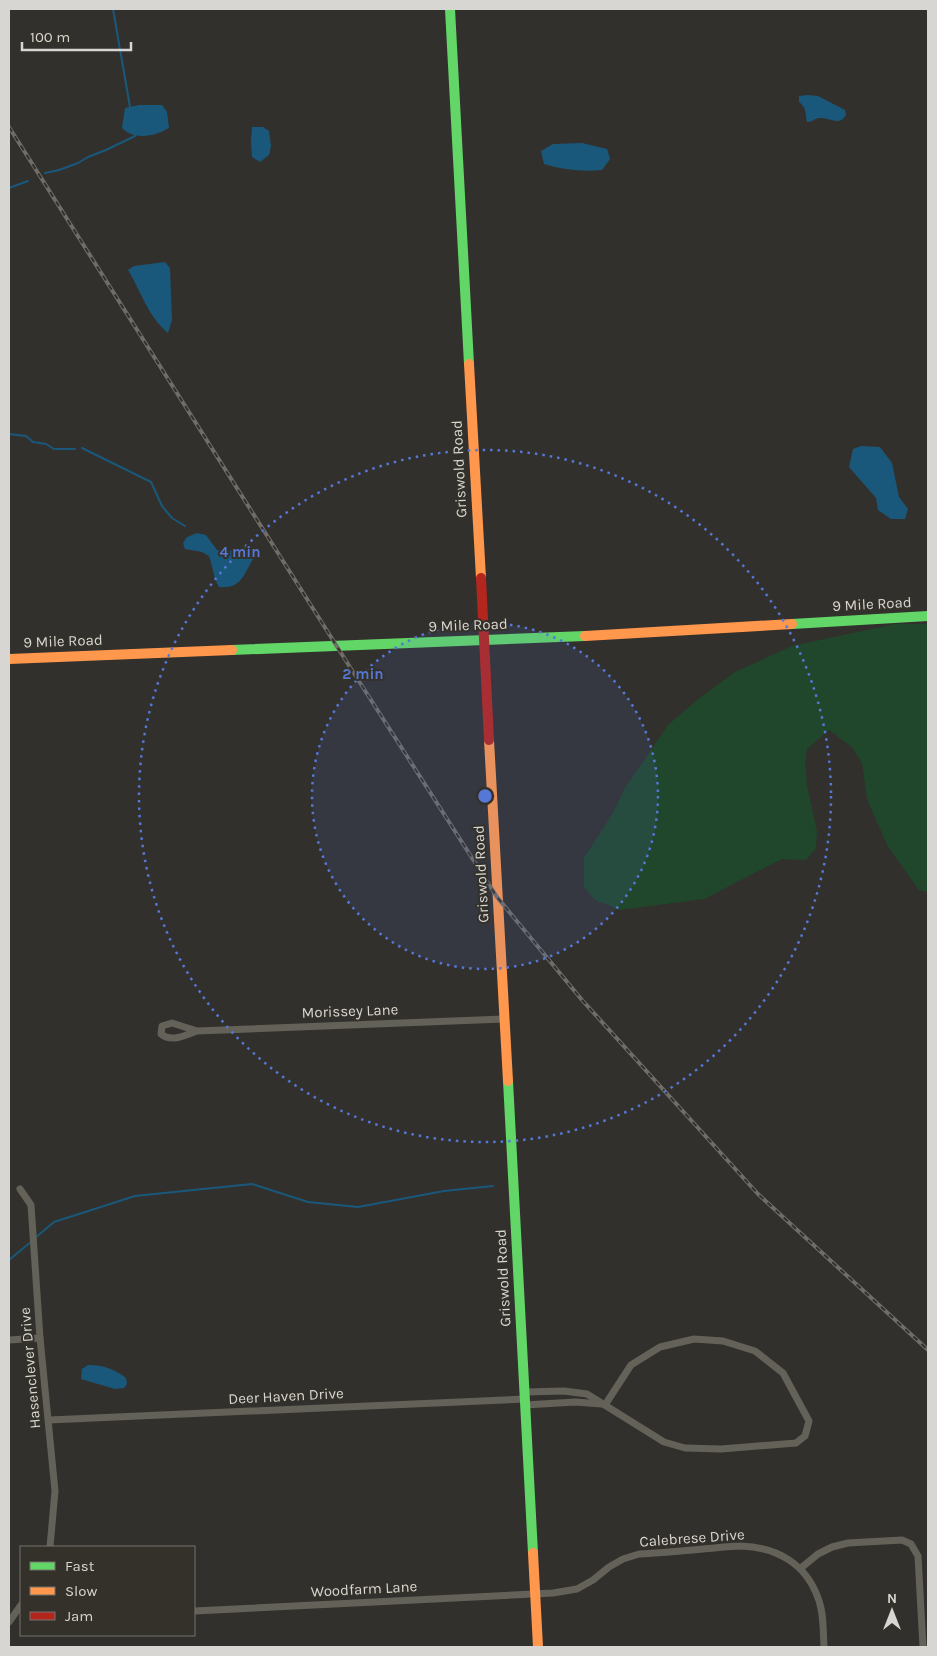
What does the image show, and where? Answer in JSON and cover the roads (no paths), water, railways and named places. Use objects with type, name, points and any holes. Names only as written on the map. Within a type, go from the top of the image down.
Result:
[{"type":"street","name":"Griswold Road","points":[[450,9],[538,1647]]},
{"type":"street","name":"9 Mile Road","points":[[9,658],[483,640],[928,616]]},
{"type":"street","name":"Morissey Lane","points":[[197,1031],[504,1019]]},
{"type":"street","name":"Hasenclever Drive","points":[[20,1189],[31,1205],[40,1338],[56,1491],[50,1546]]},
{"type":"street","points":[[9,1340],[40,1338]]},
{"type":"street","points":[[525,1399],[572,1391],[587,1394],[664,1442],[686,1448],[721,1449],[796,1443],[805,1436],[809,1421],[783,1373],[756,1351],[724,1341],[694,1339],[660,1347],[631,1365],[605,1405]]},
{"type":"street","points":[[525,1399],[605,1405]]},
{"type":"street","name":"Deer Haven Drive","points":[[49,1420],[525,1399]]},
{"type":"street","points":[[801,1568],[818,1554],[848,1542],[902,1540],[911,1544],[918,1556],[922,1647]]},
{"type":"street","name":"Calebrese Drive","points":[[535,1594],[553,1593],[577,1588],[593,1580],[623,1559],[638,1554],[742,1546],[763,1549],[777,1553],[801,1568],[810,1581],[818,1598],[822,1613],[824,1647]]},
{"type":"street","name":"Woodfarm Lane","points":[[195,1611],[535,1594]]},
{"type":"street","points":[[9,1622],[20,1606]]},
{"type":"water","points":[[799,96],[818,96],[845,110],[846,115],[843,119],[837,121],[819,118],[807,122],[805,109],[799,102]]},
{"type":"water","points":[[139,105],[162,105],[167,112],[169,128],[145,136],[133,135],[127,132],[122,128],[125,108]]},
{"type":"water","points":[[252,127],[263,127],[269,131],[271,146],[269,155],[260,162],[252,157]]},
{"type":"water","points":[[582,143],[607,149],[610,159],[602,170],[573,170],[544,164],[541,151],[553,144]]},
{"type":"water","points":[[165,262],[170,268],[172,320],[168,333],[155,319],[128,270],[134,266]]},
{"type":"water","points":[[861,446],[880,447],[892,463],[899,497],[908,509],[905,519],[891,519],[878,510],[876,498],[849,467],[853,449]]},
{"type":"water","points":[[197,533],[206,535],[217,550],[226,552],[245,547],[250,550],[253,559],[244,576],[237,584],[219,587],[209,556],[202,552],[185,549],[183,543],[187,537]]},
{"type":"water","points":[[88,1365],[113,1370],[126,1378],[127,1384],[124,1388],[115,1389],[81,1379],[82,1369]]},
{"type":"waterway","points":[[113,9],[130,107]]},
{"type":"waterway","points":[[45,173],[78,163],[135,136],[135,134]]},
{"type":"waterway","points":[[9,188],[28,181]]},
{"type":"waterway","points":[[9,434],[26,436],[33,442],[46,444],[54,449],[75,449]]},
{"type":"waterway","points":[[82,448],[151,482],[162,506],[172,518],[185,526]]},
{"type":"waterway","points":[[35,1238],[54,1222],[135,1196],[252,1184],[308,1202],[358,1207],[444,1191],[493,1186]]},
{"type":"waterway","points":[[9,1260],[32,1241]]},
{"type":"railway","points":[[9,127],[497,897],[582,1000],[758,1194],[928,1350]]}]
